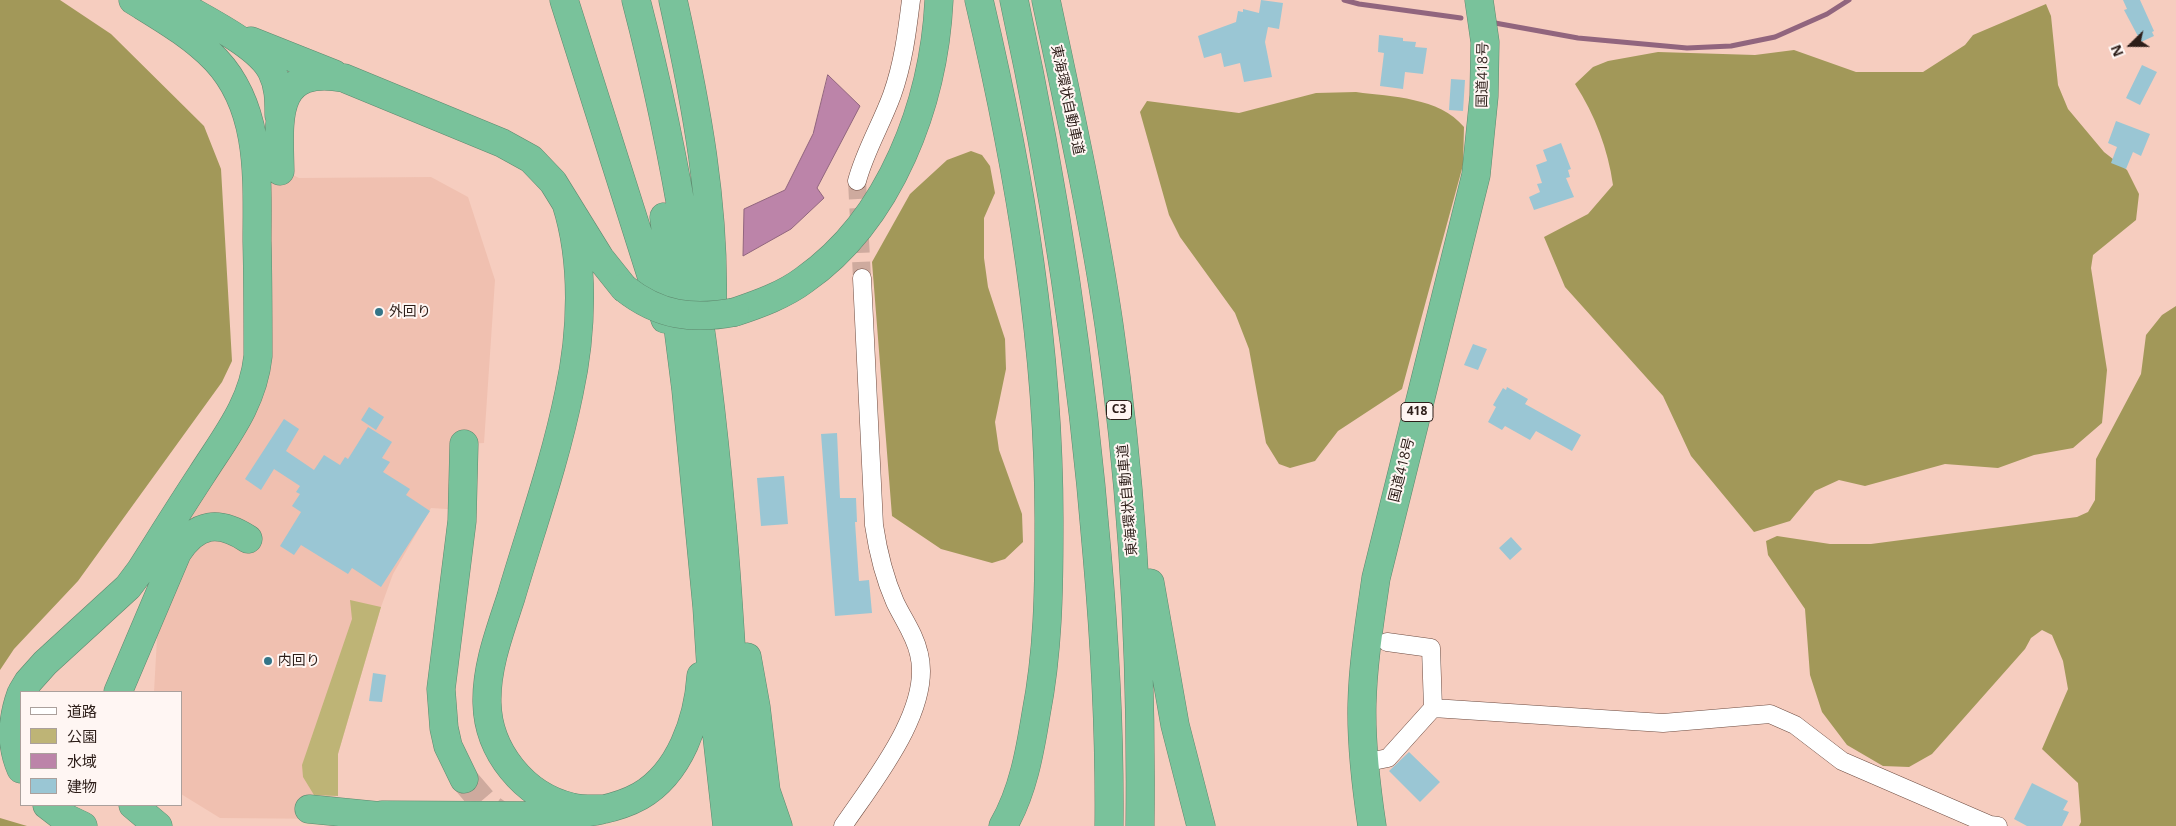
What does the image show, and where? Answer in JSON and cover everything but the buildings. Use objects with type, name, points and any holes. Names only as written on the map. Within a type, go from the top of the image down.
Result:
[{"type":"highway","points":[[23,691],[36,673],[58,651],[128,587],[238,418],[252,389],[256,372],[258,356],[257,175],[253,134],[248,118],[234,87],[217,61],[190,37],[133,0]]},
{"type":"highway","points":[[172,0],[255,51],[272,71],[278,95],[280,171]]},
{"type":"highway","points":[[564,0],[698,389]]},
{"type":"highway","points":[[620,0],[656,173],[668,247],[722,515],[756,707],[766,791],[778,826]]},
{"type":"highway","points":[[636,0],[660,98],[678,190],[698,389],[707,607],[713,700],[725,823]]},
{"type":"highway","points":[[673,0],[694,94],[710,221],[713,292],[698,389]]},
{"type":"highway","points":[[221,30],[344,78],[518,150],[542,169],[566,203],[600,258],[624,288],[651,306],[668,312],[704,316],[735,312],[769,300],[804,281],[838,252],[868,216],[896,170],[919,111],[928,76],[939,0]]},
{"type":"highway","points":[[979,0],[1006,121],[1034,287],[1043,371],[1049,487],[1049,578],[1044,662],[1031,745],[1021,784],[1004,826]]},
{"type":"highway","points":[[1014,0],[1036,103],[1060,242],[1083,408],[1103,621],[1110,769],[1109,826]]},
{"type":"highway","name":"東海環状自動車道","points":[[1046,0],[1087,194],[1109,325],[1123,443],[1136,593],[1141,757],[1140,826]]},
{"type":"highway","name":"国道418号","points":[[1372,826],[1363,763],[1362,704],[1366,640],[1376,578],[1476,175],[1484,96],[1485,42],[1479,0]]},
{"type":"highway","points":[[279,122],[287,96],[298,83],[319,75],[344,78]]},
{"type":"highway","points":[[566,203],[573,223],[578,270],[577,341],[573,370],[554,452],[496,645],[487,685],[486,704],[494,740],[514,772],[526,783],[556,802],[571,808],[605,809]]},
{"type":"highway","points":[[1109,325],[1161,649],[1175,725],[1201,826]]},
{"type":"highway","points":[[464,444],[462,521],[441,689],[444,728],[448,746],[464,779]]},
{"type":"highway","points":[[722,515],[738,749],[747,809],[753,826]]},
{"type":"highway","points":[[118,691],[177,553],[184,543],[201,529],[213,526],[234,530],[248,539]]},
{"type":"highway","points":[[309,809],[382,815],[558,816],[605,809],[640,796],[654,785],[679,754],[695,714],[701,684],[707,607]]},
{"type":"highway","points":[[43,691],[46,672],[58,651]]},
{"type":"highway","points":[[20,700],[14,722],[13,736],[20,766]]},
{"type":"highway","points":[[48,806],[60,815],[83,826]]},
{"type":"highway","points":[[134,806],[158,826]]},
{"type":"highway","points":[[382,815],[432,826]]},
{"type":"street","points":[[857,181],[862,162],[892,95],[906,45],[910,0]]},
{"type":"street","points":[[843,826],[896,746],[914,709],[921,675],[920,654],[886,580],[878,551],[874,525],[862,278]]},
{"type":"street","points":[[1363,763],[1388,758],[1433,708],[1431,648],[1387,642]]},
{"type":"street","points":[[1433,708],[1663,723],[1770,714],[1795,725],[1842,761],[1990,825],[1998,826]]},
{"type":"shaded area","points":[[0,0],[60,0],[111,34],[204,126],[221,169],[232,361],[222,382],[78,581],[14,649],[0,670]]},
{"type":"shaded area","points":[[2046,4],[2051,16],[2058,85],[2068,109],[2104,152],[2127,170],[2139,194],[2136,220],[2093,255],[2091,268],[2107,370],[2102,423],[2073,448],[2034,455],[1998,468],[1945,464],[1865,486],[1839,480],[1815,491],[1790,521],[1754,532],[1691,456],[1663,396],[1565,287],[1544,237],[1588,214],[1613,185],[1608,158],[1600,133],[1589,108],[1575,84],[1593,67],[1608,61],[1658,52],[1755,55],[1794,50],[1856,72],[1923,72],[1965,45],[1973,35]]},
{"type":"shaded area","points":[[1356,92],[1414,100],[1428,104],[1454,117],[1464,127],[1463,165],[1402,389],[1338,431],[1315,461],[1290,468],[1279,464],[1266,443],[1249,349],[1235,313],[1180,237],[1169,215],[1140,112],[1147,101],[1239,113],[1316,93]]},
{"type":"shaded area","points":[[971,151],[982,155],[990,166],[995,193],[984,218],[984,258],[988,287],[1005,339],[1006,369],[995,422],[999,450],[1022,514],[1023,542],[1005,559],[992,563],[941,549],[892,516],[872,262],[910,194],[947,160]]},
{"type":"shaded area","points":[[264,161],[299,178],[431,177],[468,197],[495,280],[484,443],[464,444],[462,510],[431,508],[393,574],[381,607],[338,754],[335,819],[220,818],[182,795],[182,691],[154,691],[158,620],[172,526],[251,404]]},
{"type":"shaded area","points":[[2176,306],[2176,826],[2079,826],[2081,822],[2078,783],[2042,749],[2068,689],[2063,661],[2052,635],[2042,630],[2031,638],[2025,649],[1932,754],[1909,767],[1883,766],[1847,745],[1822,712],[1810,675],[1805,609],[1768,555],[1766,541],[1777,536],[1830,544],[1871,544],[2077,517],[2088,512],[2095,500],[2096,459],[2141,374],[2146,335],[2162,315]]},
{"type":"shaded area","points":[[0,818],[27,826],[0,826]]},
{"type":"green space","points":[[350,600],[381,607],[338,754],[338,796],[314,795],[303,777],[302,765],[352,619]]},
{"type":"water","points":[[828,75],[860,106],[817,188],[824,198],[791,229],[743,256],[744,209],[785,190],[813,134]]},
{"type":"waterway","points":[[1344,0],[1359,4],[1461,18]]},
{"type":"waterway","points":[[1495,23],[1578,38],[1687,48],[1731,46],[1775,37],[1827,14],[1849,0]]},
{"type":"tunnel","points":[[857,181],[862,278]]},
{"type":"tunnel","points":[[464,779],[487,806],[513,824]]},
{"type":"place","name":"外回り","points":[[379,312]]},
{"type":"place","name":"内回り","points":[[268,661]]}]
